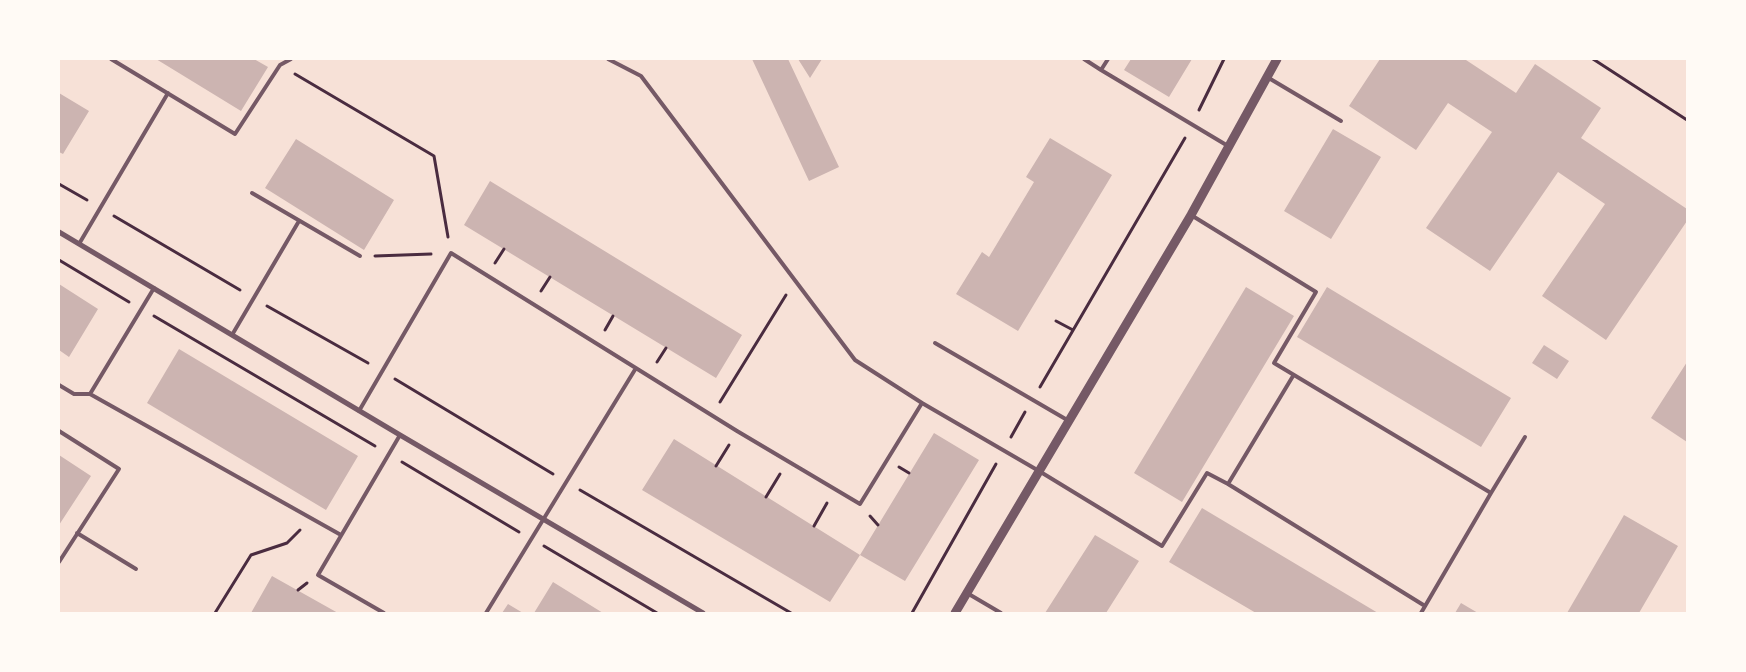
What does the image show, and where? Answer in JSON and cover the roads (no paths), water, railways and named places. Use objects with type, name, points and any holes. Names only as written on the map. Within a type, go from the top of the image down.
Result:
[{"type":"street","points":[[955,613],[1191,215],[1277,59]]},
{"type":"street","points":[[59,232],[703,613]]},
{"type":"lane","points":[[111,59],[235,134],[280,65],[291,59]]},
{"type":"lane","points":[[1084,59],[1229,146]]},
{"type":"lane","points":[[1101,70],[1108,59]]},
{"type":"lane","points":[[611,60],[641,76],[855,360],[922,403],[1004,450],[1162,546],[1207,473],[1228,484],[1425,606]]},
{"type":"lane","points":[[1267,77],[1341,121]]},
{"type":"lane","points":[[79,244],[168,94]]},
{"type":"lane","points":[[252,193],[360,256]]},
{"type":"lane","points":[[1191,215],[1316,292],[1274,363],[1491,492]]},
{"type":"lane","points":[[232,335],[300,221]]},
{"type":"lane","points":[[359,411],[451,253],[712,416],[860,504],[922,403]]},
{"type":"lane","points":[[90,394],[154,288]]},
{"type":"lane","points":[[935,343],[1069,421]]},
{"type":"lane","points":[[486,613],[636,368]]},
{"type":"lane","points":[[1228,484],[1293,376]]},
{"type":"lane","points":[[59,385],[74,394],[90,394],[340,535]]},
{"type":"lane","points":[[59,431],[119,469],[59,562]]},
{"type":"lane","points":[[384,613],[318,576],[340,535],[400,435]]},
{"type":"lane","points":[[1421,613],[1525,437]]},
{"type":"lane","points":[[77,533],[136,569]]},
{"type":"lane","points":[[967,593],[1001,613]]}]
